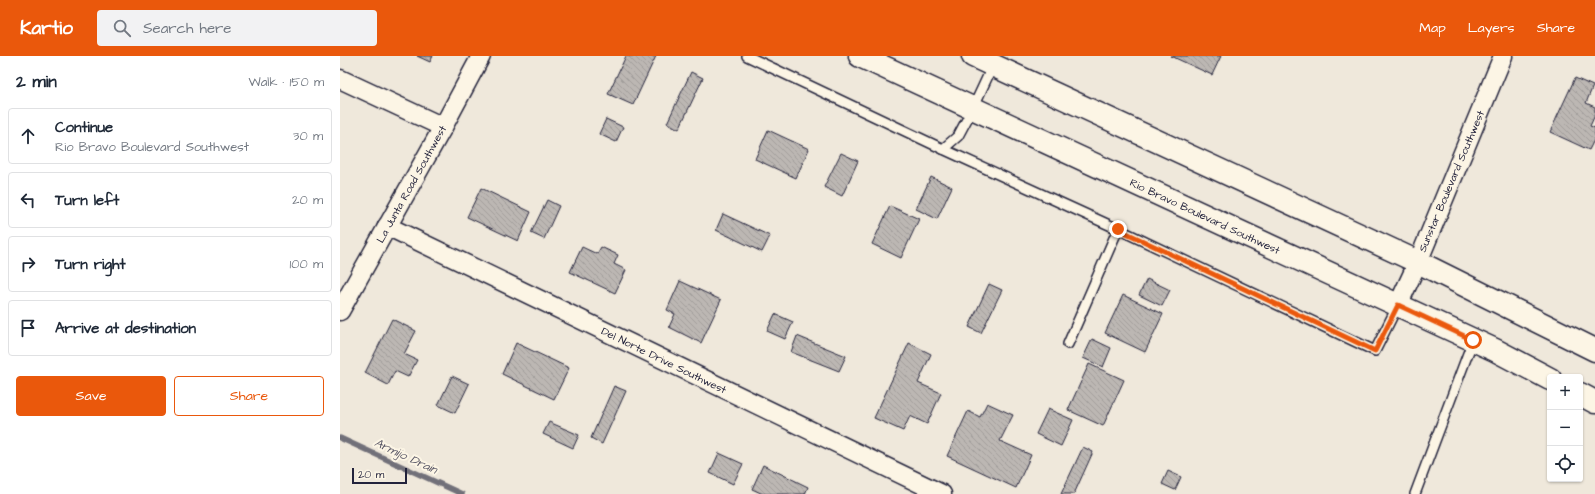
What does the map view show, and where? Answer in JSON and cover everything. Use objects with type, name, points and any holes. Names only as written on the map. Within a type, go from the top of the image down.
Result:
[{"type":"main road","name":"Rio Bravo Boulevard Southwest","points":[[860,56],[1398,305],[1547,377]]},
{"type":"main road","points":[[973,56],[1418,262],[1595,350]]},
{"type":"main road","points":[[1583,396],[1595,402]]},
{"type":"street","name":"La Junta Road Southwest","points":[[340,311],[386,226],[443,127],[480,56]]},
{"type":"street","name":"Sunstar Boulevard Southwest","points":[[1398,305],[1418,262],[1503,56]]},
{"type":"street","points":[[340,79],[443,127]]},
{"type":"street","name":"Del Norte Drive Southwest","points":[[386,226],[942,494]]},
{"type":"lane","points":[[746,56],[943,149],[1118,229],[1375,351],[1398,305]]},
{"type":"lane","points":[[943,149],[958,136],[993,65]]},
{"type":"lane","points":[[1068,344],[1118,229]]},
{"type":"lane","points":[[1415,494],[1473,340]]},
{"type":"building","points":[[417,56],[433,56],[430,62]]},
{"type":"building","points":[[626,56],[656,56],[633,105],[608,94]]},
{"type":"building","points":[[1171,56],[1221,56],[1212,75]]},
{"type":"building","points":[[691,72],[703,78],[679,129],[667,123]]},
{"type":"building","points":[[1575,78],[1593,86],[1586,103],[1595,107],[1595,115],[1590,126],[1595,128],[1595,138],[1589,150],[1550,132]]},
{"type":"building","points":[[606,119],[623,127],[616,142],[599,134]]},
{"type":"building","points":[[768,130],[809,149],[796,178],[755,159]]},
{"type":"building","points":[[841,153],[858,161],[842,196],[824,187]]},
{"type":"building","points":[[931,177],[952,187],[937,219],[916,209]]},
{"type":"building","points":[[481,188],[531,212],[518,241],[467,217]]},
{"type":"building","points":[[547,200],[559,206],[544,239],[531,233]]},
{"type":"building","points":[[890,206],[919,219],[901,258],[872,244]]},
{"type":"building","points":[[723,214],[770,236],[762,252],[716,230]]},
{"type":"building","points":[[582,247],[597,254],[601,247],[618,255],[614,264],[626,270],[615,293],[570,272]]},
{"type":"building","points":[[1147,279],[1170,290],[1162,306],[1139,295]]},
{"type":"building","points":[[680,281],[721,300],[701,343],[669,327],[675,314],[667,310]]},
{"type":"building","points":[[989,284],[1002,290],[981,333],[969,327]]},
{"type":"building","points":[[1123,295],[1163,314],[1145,352],[1105,333]]},
{"type":"building","points":[[775,314],[793,322],[785,339],[767,331]]},
{"type":"building","points":[[392,319],[416,331],[404,354],[417,360],[408,377],[395,371],[388,385],[365,373]]},
{"type":"building","points":[[797,336],[846,356],[839,371],[791,352]]},
{"type":"building","points":[[1092,339],[1111,348],[1103,367],[1083,358]]},
{"type":"building","points":[[516,343],[569,368],[554,399],[502,374]]},
{"type":"building","points":[[909,343],[931,354],[918,383],[941,393],[927,424],[910,416],[903,431],[874,418]]},
{"type":"building","points":[[1089,364],[1124,380],[1103,426],[1068,410]]},
{"type":"building","points":[[452,376],[469,384],[455,413],[438,405]]},
{"type":"building","points":[[614,386],[626,391],[602,444],[591,438]]},
{"type":"building","points":[[987,403],[1013,415],[1000,441],[1031,455],[1016,488],[947,456],[968,411],[980,417]]},
{"type":"building","points":[[1048,409],[1073,420],[1061,446],[1036,434]]},
{"type":"building","points":[[549,422],[579,435],[573,448],[543,434]]},
{"type":"building","points":[[1083,447],[1093,452],[1074,494],[1061,494]]},
{"type":"building","points":[[719,453],[743,464],[733,484],[710,473]]},
{"type":"building","points":[[763,465],[808,487],[805,494],[763,494],[752,489]]},
{"type":"building","points":[[1168,471],[1181,477],[1175,490],[1162,484]]},
{"type":"waterway","name":"Armijo Drain","points":[[340,438],[462,494]]},
{"type":"route","points":[[1118,229],[1375,351],[1398,305],[1473,340]]}]
